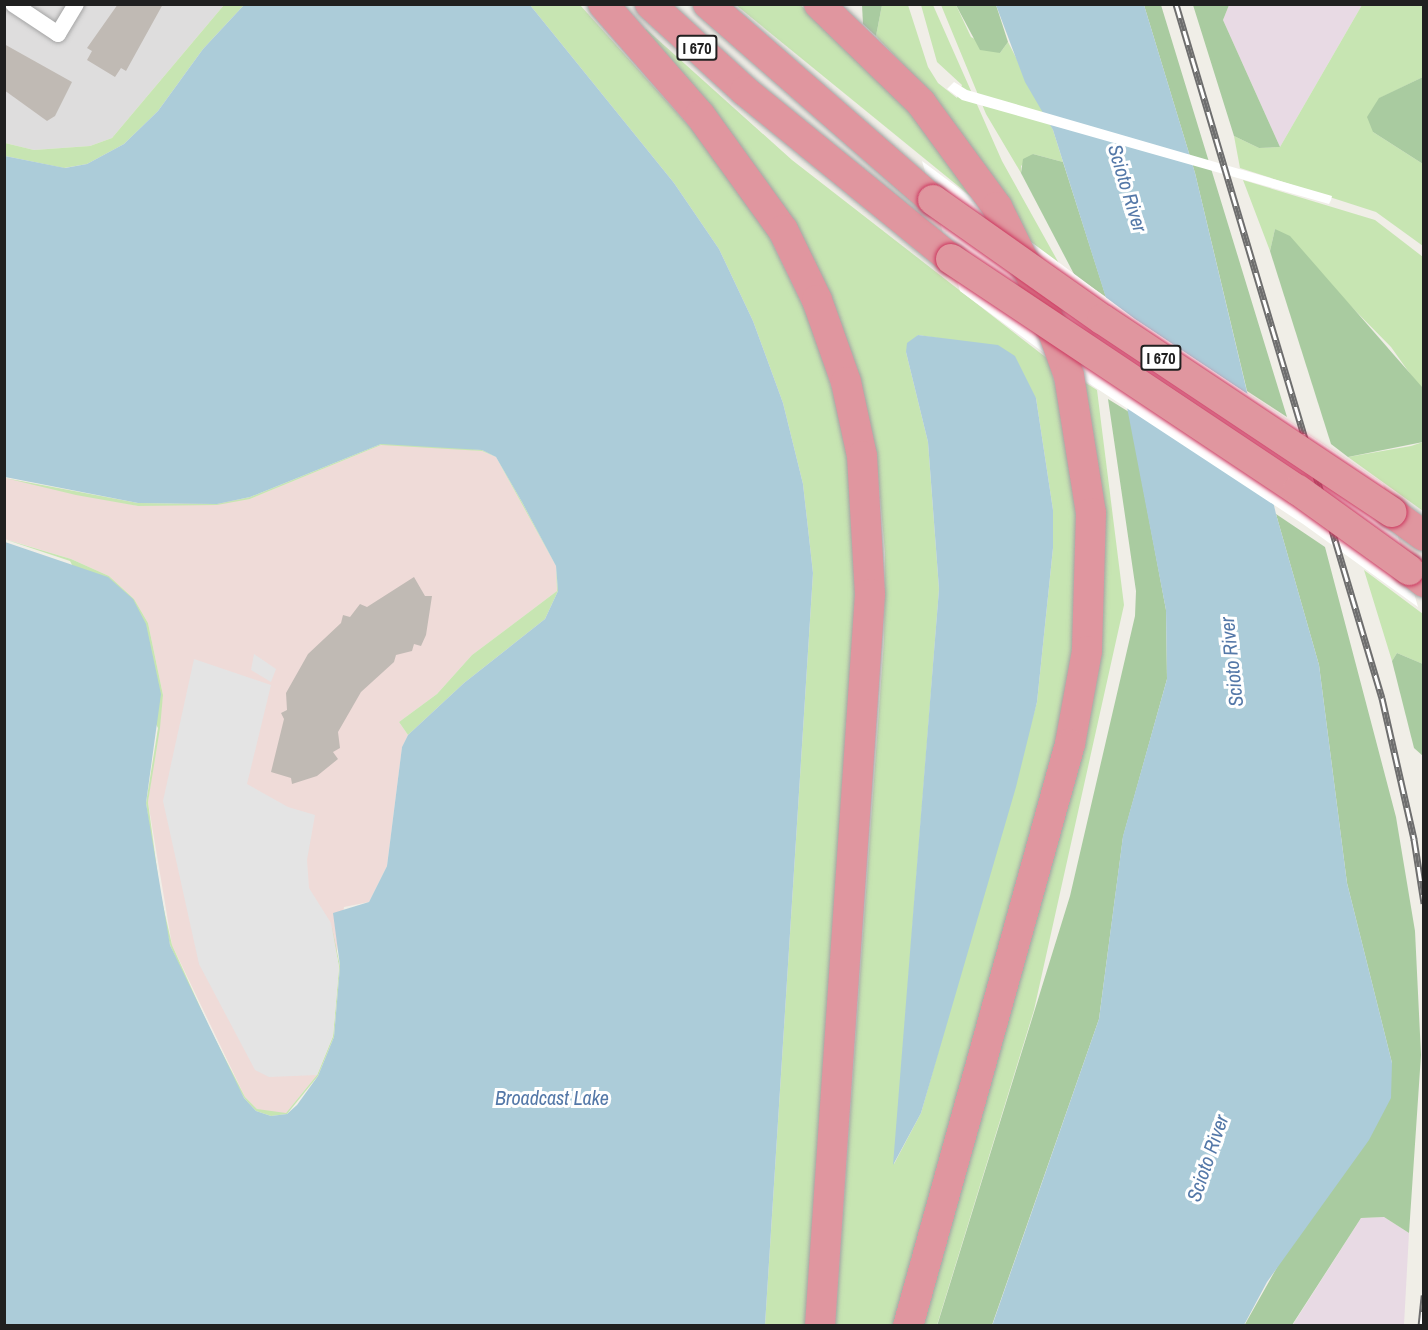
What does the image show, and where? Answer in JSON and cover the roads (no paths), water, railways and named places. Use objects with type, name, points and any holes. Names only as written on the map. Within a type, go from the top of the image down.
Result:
[{"type":"highway","points":[[603,4],[700,115],[783,230],[821,310],[846,382],[862,456],[869,528],[869,605],[820,1326]]},
{"type":"highway","name":"I 670","points":[[650,4],[745,91],[951,259],[1298,490],[1416,576]]},
{"type":"highway","name":"I 670","points":[[708,4],[933,200],[1102,320],[1424,536]]},
{"type":"highway","points":[[819,4],[921,103],[997,207],[1037,288],[1069,376],[1091,513],[1087,651],[1070,744],[908,1326]]},
{"type":"street","points":[[13,4],[58,34],[76,4]]},
{"type":"water","name":"Broadcast Lake","points":[[244,5],[530,5],[674,183],[719,249],[753,321],[783,403],[803,484],[813,573],[765,1325],[5,1325],[5,542],[108,577],[133,599],[146,624],[161,694],[146,803],[170,945],[244,1098],[256,1111],[271,1116],[287,1114],[297,1105],[318,1076],[334,1037],[340,966],[333,913],[369,902],[387,866],[402,747],[408,735],[464,683],[545,619],[558,591],[556,566],[522,502],[496,457],[482,450],[381,444],[250,497],[217,504],[138,503],[5,477],[5,156],[65,168],[87,164],[124,144],[158,111],[203,49]]},
{"type":"water","name":"Scioto River","points":[[996,5],[1144,5],[1195,173],[1276,514],[1319,665],[1347,883],[1392,1063],[1391,1098],[1369,1140],[1267,1282],[1244,1325],[992,1326],[1099,1019],[1123,836],[1167,679],[1166,610],[1106,298],[1053,130],[1025,82]]},
{"type":"water","points":[[918,335],[998,345],[1015,356],[1036,398],[1053,510],[1053,548],[1037,702],[1016,787],[921,1113],[893,1165],[939,589],[928,442],[906,352],[907,343]]},
{"type":"railway","points":[[1176,4],[1382,698],[1414,839],[1424,903]]},
{"type":"railway","points":[[1421,1326],[1424,1295]]}]
